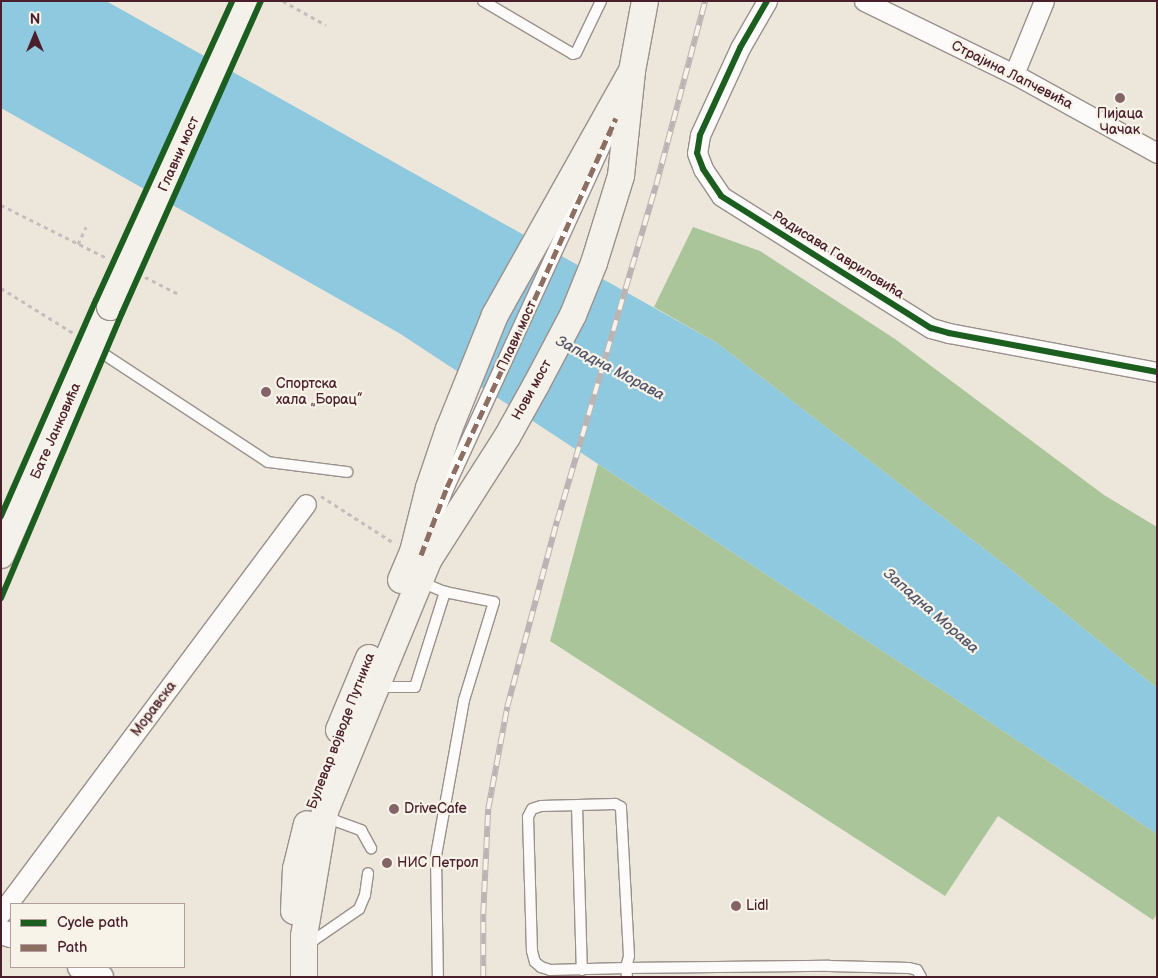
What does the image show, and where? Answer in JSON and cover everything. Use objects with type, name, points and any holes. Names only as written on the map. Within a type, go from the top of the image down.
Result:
[{"type":"main road","name":"Главни мост","points":[[110,306],[247,1]]},
{"type":"main road","points":[[421,562],[429,488],[449,429],[495,315],[617,118],[632,71],[645,1]]},
{"type":"main road","name":"Нови мост","points":[[421,562],[507,436],[573,315],[594,263],[621,176],[617,118]]},
{"type":"main road","name":"Бате Јанковића","points":[[1,555],[84,340],[110,306]]},
{"type":"main road","name":"Булевар војводе Путника","points":[[304,977],[304,944],[325,811],[376,687],[421,562]]},
{"type":"main road","name":"Булевар војводе Путника","points":[[291,977],[296,868],[316,790],[353,695],[421,562]]},
{"type":"street","name":"Радисава Гавриловића","points":[[767,1],[740,48],[700,135],[697,153],[703,169],[721,196],[931,328],[949,334],[1157,372]]},
{"type":"street","name":"Страјина Лапчевића","points":[[864,1],[1014,74],[1157,153]]},
{"type":"street","points":[[1014,74],[1044,1]]},
{"type":"street","name":"Моравска","points":[[1,913],[311,498]]},
{"type":"street","points":[[82,968],[101,977]]},
{"type":"lane","points":[[484,1],[573,54],[576,53],[601,1]]},
{"type":"lane","points":[[84,340],[268,462],[347,472]]},
{"type":"lane","points":[[421,562],[445,592],[494,602],[464,700],[436,856],[438,977]]},
{"type":"lane","points":[[376,687],[416,687],[445,592]]},
{"type":"lane","points":[[626,973],[629,956],[621,807],[615,804],[541,806],[532,808],[528,817],[532,951],[535,962],[541,967],[550,970],[626,973],[829,966],[909,968],[917,970],[921,977]]},
{"type":"lane","points":[[577,806],[582,970]]},
{"type":"lane","points":[[325,811],[336,821],[361,830],[371,848]]},
{"type":"lane","points":[[304,944],[314,940],[359,909],[365,895],[368,873]]},
{"type":"path","points":[[283,1],[326,25]]},
{"type":"path","points":[[1,205],[107,258]]},
{"type":"path","points":[[78,244],[86,227]]},
{"type":"path","points":[[112,264],[116,255]]},
{"type":"path","points":[[142,268],[142,277],[180,295]]},
{"type":"path","points":[[1,288],[70,331]]},
{"type":"path","points":[[311,498],[388,539]]},
{"type":"green space","points":[[693,227],[760,251],[895,339],[1104,495],[1157,527],[1157,688],[1009,568],[717,343],[654,307]]},
{"type":"green space","points":[[598,464],[1157,834],[1157,914],[1153,920],[998,816],[945,896],[550,641]]},
{"type":"water","name":"Западна Морава","points":[[1,1],[106,1],[717,343],[1009,568],[1157,688],[1157,834],[951,696],[399,333],[1,108]]},
{"type":"railway","points":[[483,977],[483,914],[488,809],[507,707],[557,521],[656,185],[705,1]]},
{"type":"marked path","points":[[421,555],[447,487],[522,327],[616,118]]},
{"type":"cycle path","points":[[1,516],[96,300],[232,1]]},
{"type":"cycle path","points":[[1,598],[122,313],[261,1]]},
{"type":"cycle path","points":[[767,1],[740,48],[700,135],[697,153],[703,169],[721,196],[931,328],[1157,372]]},
{"type":"place","name":"Пијаца Чачак","points":[[1120,98]]},
{"type":"place","name":"Спортска хала „Борац”","points":[[266,392]]},
{"type":"place","name":"DriveCafe","points":[[394,809]]},
{"type":"place","name":"НИС Петрол","points":[[387,863]]},
{"type":"place","name":"Lidl","points":[[736,906]]}]
